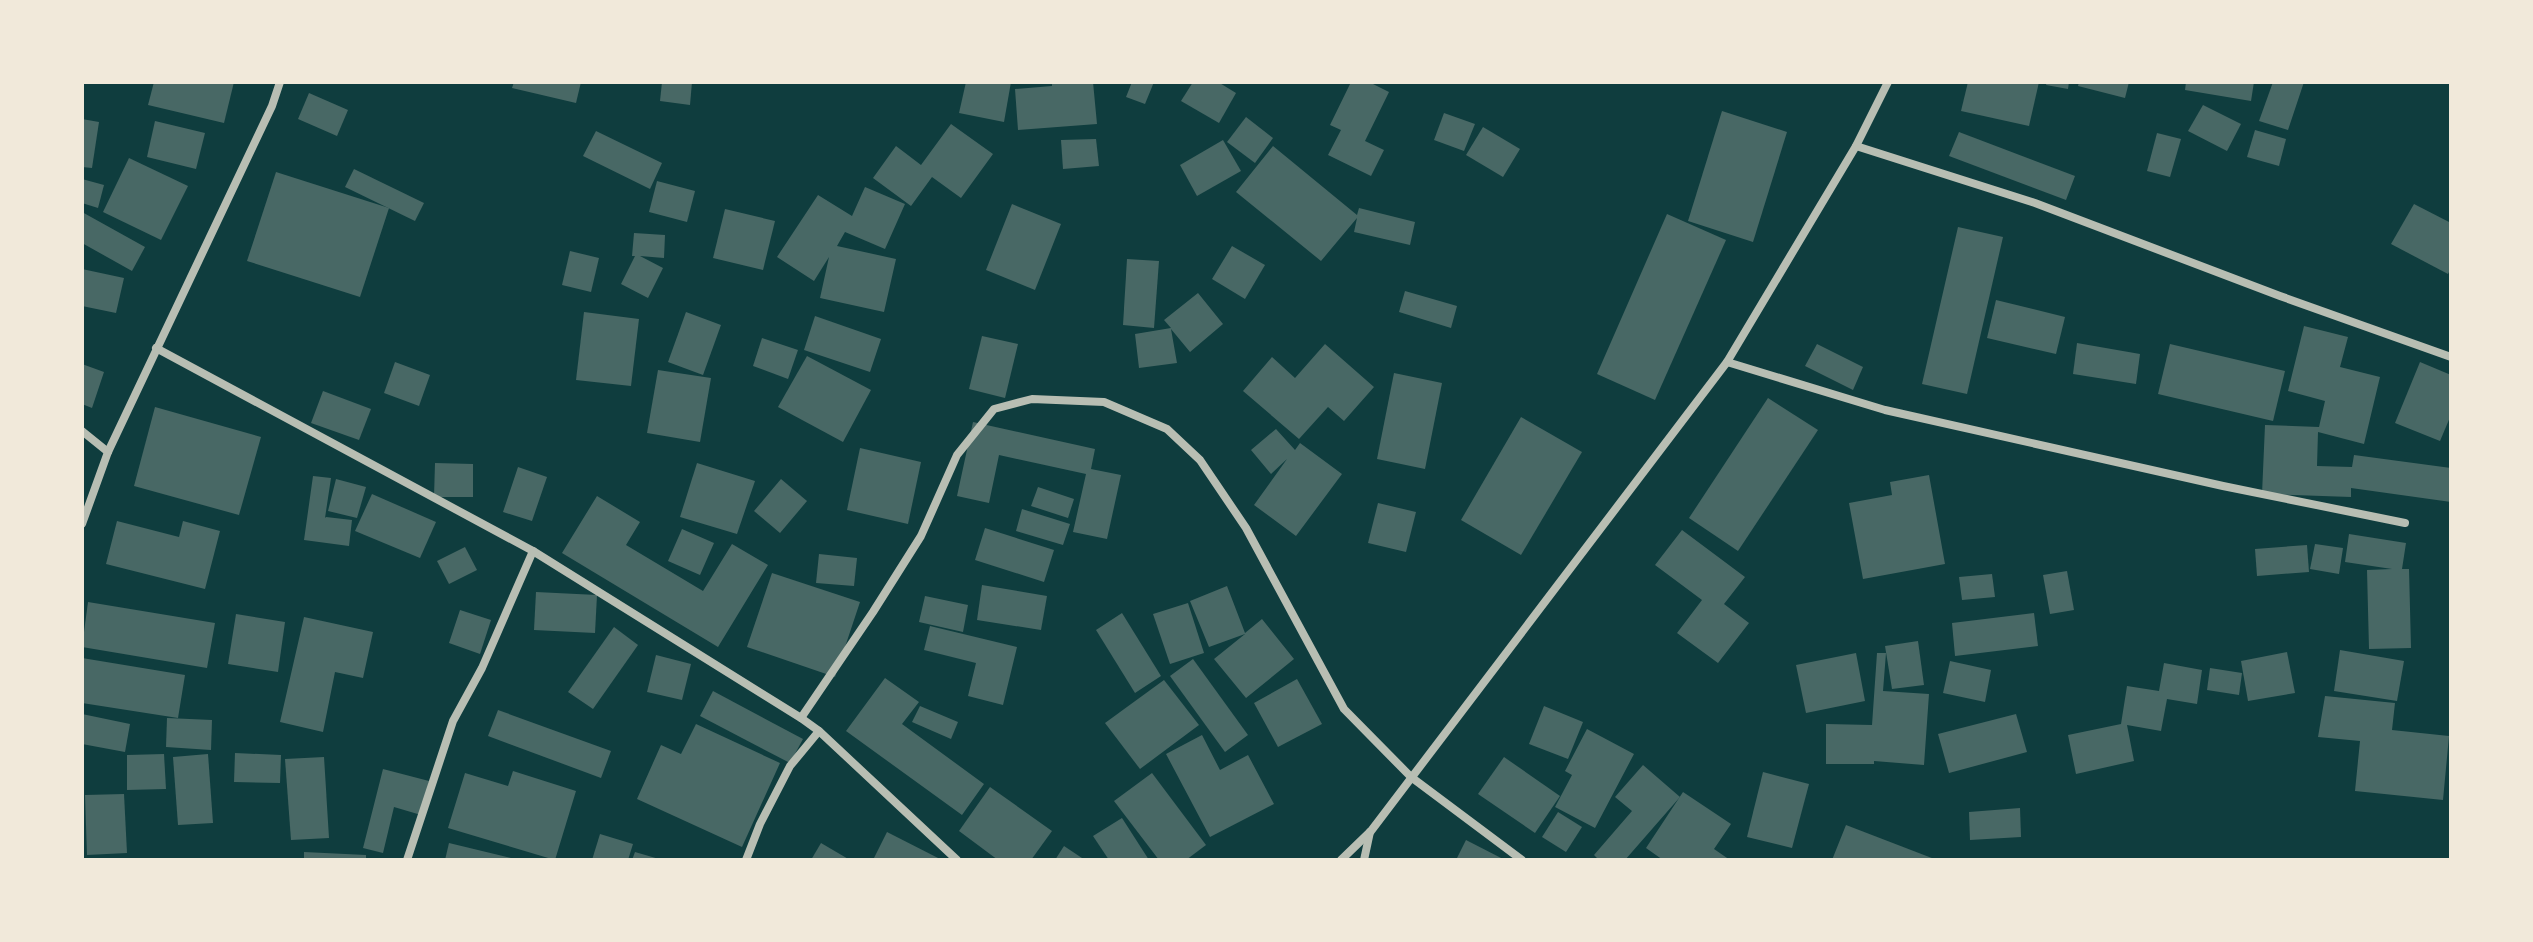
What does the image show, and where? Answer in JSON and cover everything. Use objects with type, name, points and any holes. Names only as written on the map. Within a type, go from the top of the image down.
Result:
[{"type":"street","points":[[82,524],[108,452],[272,106],[280,82]]},
{"type":"street","points":[[1341,860],[1371,831],[1727,362],[1856,146],[1888,82]]},
{"type":"street","points":[[1856,146],[2035,203],[2451,357]]},
{"type":"street","points":[[156,348],[533,551],[801,718],[819,731],[957,860]]},
{"type":"street","points":[[1727,362],[1885,410],[2223,486],[2405,523]]},
{"type":"street","points":[[801,718],[921,536],[957,455],[994,409],[1032,399],[1104,402],[1167,429],[1200,460],[1246,528],[1344,709],[1411,777],[1522,860]]},
{"type":"street","points":[[82,431],[108,452]]},
{"type":"street","points":[[407,860],[453,721],[482,668],[533,551]]},
{"type":"street","points":[[746,860],[760,824],[790,766],[819,731]]},
{"type":"street","points":[[1364,860],[1371,831]]},
{"type":"building","points":[[154,82],[234,82],[224,123],[148,105]]},
{"type":"building","points":[[514,82],[581,82],[576,103],[512,88]]},
{"type":"building","points":[[662,82],[692,82],[690,105],[660,101]]},
{"type":"building","points":[[966,82],[1011,82],[1004,122],[959,113]]},
{"type":"building","points":[[1052,82],[1093,82],[1097,124],[1018,130],[1015,89],[1052,86]]},
{"type":"building","points":[[1132,82],[1154,82],[1145,104],[1126,97]]},
{"type":"building","points":[[1193,82],[1218,82],[1236,93],[1219,123],[1181,101]]},
{"type":"building","points":[[1351,82],[1369,82],[1389,92],[1365,141],[1384,150],[1371,176],[1328,155],[1341,130],[1330,125]]},
{"type":"building","points":[[1968,82],[2039,82],[2029,126],[1961,111]]},
{"type":"building","points":[[2047,82],[2069,82],[2068,89],[2046,85]]},
{"type":"building","points":[[2079,82],[2129,82],[2125,98],[2078,86]]},
{"type":"building","points":[[2186,82],[2254,82],[2251,101],[2185,90]]},
{"type":"building","points":[[2273,82],[2304,82],[2288,130],[2259,121]]},
{"type":"building","points":[[309,93],[348,110],[337,136],[298,119]]},
{"type":"building","points":[[2203,105],[2241,124],[2227,151],[2188,131]]},
{"type":"building","points":[[1722,111],[1787,132],[1753,242],[1688,221]]},
{"type":"building","points":[[1444,113],[1475,124],[1464,151],[1434,140]]},
{"type":"building","points":[[1246,117],[1273,138],[1255,163],[1227,142]]},
{"type":"building","points":[[82,119],[99,122],[92,168],[82,167]]},
{"type":"building","points":[[155,121],[205,133],[196,169],[147,157]]},
{"type":"building","points":[[951,124],[993,154],[961,198],[932,177],[911,206],[873,178],[896,146],[921,165]]},
{"type":"building","points":[[1483,127],[1520,149],[1503,177],[1466,155]]},
{"type":"building","points":[[2255,130],[2286,139],[2279,166],[2247,157]]},
{"type":"building","points":[[596,131],[662,163],[650,189],[583,156]]},
{"type":"building","points":[[1959,132],[2075,176],[2066,200],[1949,156]]},
{"type":"building","points":[[2157,133],[2181,139],[2170,177],[2147,171]]},
{"type":"building","points":[[1096,139],[1099,166],[1063,169],[1061,140]]},
{"type":"building","points":[[1223,140],[1241,171],[1197,196],[1180,165]]},
{"type":"building","points":[[1273,146],[1357,215],[1359,208],[1415,222],[1410,245],[1354,232],[1357,218],[1321,261],[1236,192]]},
{"type":"building","points":[[129,158],[188,186],[161,240],[103,212]]},
{"type":"building","points":[[354,169],[424,203],[415,221],[345,187]]},
{"type":"building","points":[[276,172],[389,208],[360,297],[247,261]]},
{"type":"building","points":[[82,179],[104,185],[98,208],[82,203]]},
{"type":"building","points":[[657,181],[695,191],[687,222],[649,212]]},
{"type":"building","points":[[865,187],[905,204],[885,249],[845,232],[837,246],[896,259],[884,312],[820,298],[829,257],[814,281],[777,257],[818,195],[852,216]]},
{"type":"building","points":[[1012,204],[1061,224],[1035,290],[986,270]]},
{"type":"building","points":[[2414,204],[2451,223],[2451,268],[2448,274],[2391,244]]},
{"type":"building","points":[[725,209],[775,221],[763,270],[713,258]]},
{"type":"building","points":[[82,212],[145,247],[132,271],[82,243]]},
{"type":"building","points":[[1667,214],[1726,240],[1655,400],[1597,374]]},
{"type":"building","points":[[1958,227],[2003,237],[1967,394],[1922,384]]},
{"type":"building","points":[[634,233],[665,235],[664,258],[640,256],[663,268],[648,298],[621,284],[635,256],[632,256]]},
{"type":"building","points":[[1232,246],[1265,265],[1245,299],[1212,279]]},
{"type":"building","points":[[570,251],[599,258],[591,292],[562,285]]},
{"type":"building","points":[[1127,259],[1159,261],[1154,328],[1123,325]]},
{"type":"building","points":[[82,269],[124,278],[116,313],[82,306]]},
{"type":"building","points":[[1405,291],[1457,306],[1451,328],[1399,312]]},
{"type":"building","points":[[1198,293],[1223,324],[1190,352],[1171,329],[1177,363],[1139,368],[1135,334],[1171,328],[1164,320]]},
{"type":"building","points":[[1996,300],[2065,317],[2056,354],[1987,338]]},
{"type":"building","points":[[584,312],[639,319],[631,386],[576,380]]},
{"type":"building","points":[[686,312],[721,325],[703,375],[668,362]]},
{"type":"building","points":[[815,316],[881,339],[870,372],[804,350]]},
{"type":"building","points":[[2304,326],[2348,337],[2340,367],[2380,377],[2364,444],[2318,432],[2317,466],[2352,467],[2354,455],[2451,468],[2451,502],[2351,488],[2351,497],[2262,494],[2265,425],[2319,427],[2325,401],[2288,391]]},
{"type":"building","points":[[982,336],[1018,344],[1005,398],[969,389]]},
{"type":"building","points":[[762,338],[798,350],[788,379],[753,366]]},
{"type":"building","points":[[2077,343],[2140,354],[2136,384],[2073,374]]},
{"type":"building","points":[[1325,344],[1374,387],[1344,421],[1328,407],[1299,439],[1243,391],[1272,357],[1295,378]]},
{"type":"building","points":[[1817,344],[1863,367],[1853,390],[1805,366]]},
{"type":"building","points":[[2170,344],[2285,371],[2273,421],[2158,394]]},
{"type":"building","points":[[807,356],[871,390],[843,442],[778,407]]},
{"type":"building","points":[[395,362],[430,375],[419,406],[384,393]]},
{"type":"building","points":[[2420,362],[2451,375],[2451,415],[2440,441],[2395,423]]},
{"type":"building","points":[[82,364],[104,372],[92,408],[82,404]]},
{"type":"building","points":[[658,370],[711,378],[700,442],[647,433]]},
{"type":"building","points":[[1394,373],[1442,383],[1425,469],[1377,459]]},
{"type":"building","points":[[323,391],[371,409],[359,440],[311,423]]},
{"type":"building","points":[[1768,398],[1818,430],[1738,551],[1689,518]]},
{"type":"building","points":[[155,407],[261,437],[239,515],[134,486]]},
{"type":"building","points":[[1521,417],[1582,452],[1521,555],[1461,520]]},
{"type":"building","points":[[973,422],[1095,449],[1091,469],[1121,475],[1107,539],[1073,532],[1086,474],[999,455],[989,503],[957,496]]},
{"type":"building","points":[[1276,429],[1295,450],[1300,443],[1342,474],[1296,536],[1254,505],[1287,459],[1271,474],[1251,450]]},
{"type":"building","points":[[860,448],[921,462],[908,524],[847,510]]},
{"type":"building","points":[[435,463],[473,464],[473,497],[434,497]]},
{"type":"building","points":[[697,463],[755,481],[737,534],[680,517]]},
{"type":"building","points":[[518,467],[547,477],[532,521],[503,512]]},
{"type":"building","points":[[1929,475],[1945,564],[1863,579],[1849,503],[1892,495],[1890,482]]},
{"type":"building","points":[[313,476],[331,478],[325,518],[352,520],[349,546],[304,540]]},
{"type":"building","points":[[336,479],[366,487],[357,518],[328,511]]},
{"type":"building","points":[[781,479],[807,501],[780,533],[754,511]]},
{"type":"building","points":[[1038,487],[1074,499],[1068,518],[1031,506]]},
{"type":"building","points":[[372,494],[436,522],[420,558],[355,531]]},
{"type":"building","points":[[597,496],[640,522],[626,545],[703,591],[732,544],[768,565],[718,647],[562,553]]},
{"type":"building","points":[[1378,503],[1416,512],[1406,552],[1368,543]]},
{"type":"building","points":[[1022,509],[1070,524],[1063,545],[1016,531]]},
{"type":"building","points":[[117,521],[179,537],[183,521],[220,531],[205,589],[106,564]]},
{"type":"building","points":[[985,528],[1054,550],[1044,582],[975,560]]},
{"type":"building","points":[[682,529],[714,543],[700,575],[668,561]]},
{"type":"building","points":[[1682,530],[1745,577],[1724,604],[1749,623],[1718,663],[1677,633],[1702,600],[1655,565]]},
{"type":"building","points":[[2349,534],[2406,543],[2402,569],[2409,569],[2411,648],[2369,649],[2367,570],[2392,569],[2345,562]]},
{"type":"building","points":[[2315,544],[2343,548],[2339,574],[2310,569]]},
{"type":"building","points":[[2307,545],[2309,572],[2257,576],[2255,549]]},
{"type":"building","points":[[465,547],[477,570],[449,584],[437,561]]},
{"type":"building","points":[[819,554],[857,558],[854,586],[816,583]]},
{"type":"building","points":[[2067,571],[2074,610],[2050,614],[2043,575]]},
{"type":"building","points":[[772,573],[860,602],[835,677],[747,647]]},
{"type":"building","points":[[1992,574],[1995,597],[1962,600],[1959,577]]},
{"type":"building","points":[[982,585],[1047,596],[1041,630],[977,620]]},
{"type":"building","points":[[1227,586],[1245,633],[1262,619],[1294,659],[1246,698],[1214,659],[1245,634],[1209,647],[1190,601]]},
{"type":"building","points":[[536,592],[597,595],[595,633],[534,630]]},
{"type":"building","points":[[925,596],[968,605],[963,632],[919,622]]},
{"type":"building","points":[[88,602],[215,623],[207,668],[82,647]]},
{"type":"building","points":[[1188,603],[1204,653],[1170,664],[1153,614]]},
{"type":"building","points":[[460,610],[491,620],[480,654],[449,643]]},
{"type":"building","points":[[1122,613],[1161,676],[1135,693],[1096,630]]},
{"type":"building","points":[[2034,613],[2038,646],[1955,656],[1952,623]]},
{"type":"building","points":[[236,614],[285,622],[278,672],[228,664]]},
{"type":"building","points":[[304,617],[373,632],[363,678],[335,672],[323,732],[280,722]]},
{"type":"building","points":[[930,626],[1017,647],[1003,705],[968,696],[976,663],[924,650]]},
{"type":"building","points":[[614,627],[638,645],[593,709],[568,692]]},
{"type":"building","points":[[1918,641],[1924,685],[1892,689],[1885,646]]},
{"type":"building","points":[[2340,650],[2404,661],[2397,701],[2334,691]]},
{"type":"building","points":[[2287,652],[2295,693],[2248,701],[2241,661]]},
{"type":"building","points":[[1856,653],[1865,701],[1806,713],[1796,665]]},
{"type":"building","points":[[1877,653],[1886,653],[1883,691],[1929,694],[1924,765],[1874,761],[1874,764],[1826,764],[1826,724],[1872,725]]},
{"type":"building","points":[[656,655],[691,664],[682,700],[647,692]]},
{"type":"building","points":[[82,658],[185,675],[178,718],[82,703]]},
{"type":"building","points":[[1193,659],[1248,735],[1225,752],[1170,676]]},
{"type":"building","points":[[1950,661],[1991,670],[1985,702],[1943,693]]},
{"type":"building","points":[[2164,663],[2202,670],[2197,704],[2167,699],[2161,731],[2127,725],[2134,761],[2076,774],[2068,735],[2121,724],[2127,686],[2159,691]]},
{"type":"building","points":[[2210,668],[2242,673],[2239,695],[2207,690]]},
{"type":"building","points":[[885,678],[919,702],[902,724],[984,784],[962,815],[846,731]]},
{"type":"building","points":[[1297,679],[1322,724],[1278,747],[1254,703]]},
{"type":"building","points":[[1164,680],[1199,725],[1140,769],[1105,723]]},
{"type":"building","points":[[713,691],[803,739],[790,763],[700,716]]},
{"type":"building","points":[[2325,696],[2395,703],[2392,730],[2449,736],[2443,800],[2355,791],[2360,741],[2318,737]]},
{"type":"building","points":[[920,706],[958,722],[951,739],[912,722]]},
{"type":"building","points":[[1544,706],[1583,722],[1568,759],[1529,744]]},
{"type":"building","points":[[498,710],[611,751],[601,778],[488,736]]},
{"type":"building","points":[[82,714],[130,724],[125,752],[82,744]]},
{"type":"building","points":[[2016,714],[2027,752],[1949,773],[1938,734]]},
{"type":"building","points":[[167,718],[212,720],[211,750],[166,747]]},
{"type":"building","points":[[696,724],[780,763],[742,847],[637,799],[661,745],[681,754]]},
{"type":"building","points":[[1587,729],[1634,754],[1595,828],[1555,807],[1572,775],[1565,771]]},
{"type":"building","points":[[1202,735],[1220,770],[1248,755],[1274,804],[1210,837],[1166,754]]},
{"type":"building","points":[[235,753],[281,755],[280,783],[234,782]]},
{"type":"building","points":[[164,754],[166,789],[127,790],[127,755]]},
{"type":"building","points":[[208,754],[213,823],[178,825],[173,757]]},
{"type":"building","points":[[324,757],[329,838],[291,840],[285,759]]},
{"type":"building","points":[[1504,757],[1560,796],[1535,833],[1478,794]]},
{"type":"building","points":[[1643,765],[1680,797],[1625,860],[1599,860],[1594,855],[1632,811],[1615,797]]},
{"type":"building","points":[[383,769],[429,781],[421,815],[394,807],[383,853],[363,848]]},
{"type":"building","points":[[513,771],[576,791],[555,860],[448,828],[465,773],[508,786]]},
{"type":"building","points":[[1763,772],[1809,784],[1792,848],[1747,837]]},
{"type":"building","points":[[1152,773],[1206,845],[1186,860],[1159,860],[1114,801]]},
{"type":"building","points":[[990,787],[1052,831],[1031,860],[998,860],[959,831]]},
{"type":"building","points":[[1683,792],[1731,824],[1714,849],[1730,860],[1663,860],[1646,848]]},
{"type":"building","points":[[124,794],[127,853],[87,855],[85,795]]},
{"type":"building","points":[[2020,808],[2021,837],[1970,840],[1969,812]]},
{"type":"building","points":[[1558,812],[1582,827],[1566,852],[1542,837]]},
{"type":"building","points":[[1122,818],[1149,860],[1109,860],[1093,836]]},
{"type":"building","points":[[1846,825],[1937,860],[1832,860]]},
{"type":"building","points":[[887,832],[942,860],[873,860]]},
{"type":"building","points":[[600,834],[633,844],[628,860],[592,860]]},
{"type":"building","points":[[1466,840],[1505,860],[1456,860]]},
{"type":"building","points":[[449,843],[515,859],[515,860],[445,860]]},
{"type":"building","points":[[821,843],[850,860],[811,860]]},
{"type":"building","points":[[1064,846],[1085,860],[1055,860]]},
{"type":"building","points":[[304,852],[366,855],[366,860],[304,860]]},
{"type":"building","points":[[635,852],[659,859],[659,860],[632,860]]}]
